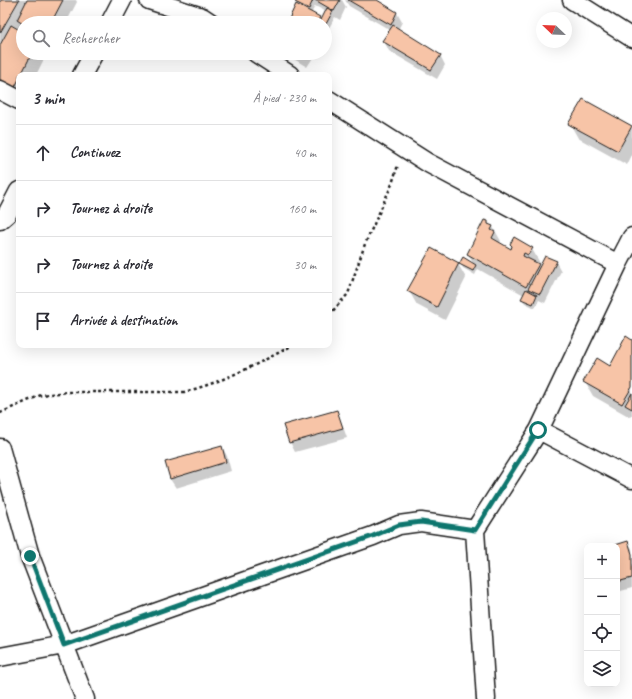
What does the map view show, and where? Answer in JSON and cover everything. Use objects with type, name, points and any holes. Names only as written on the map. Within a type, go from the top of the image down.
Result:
[{"type":"street","points":[[114,16],[122,0]]},
{"type":"street","points":[[149,0],[199,16]]},
{"type":"street","points":[[572,0],[632,38]]},
{"type":"street","points":[[84,72],[90,60]]},
{"type":"street","points":[[267,60],[285,72]]},
{"type":"street","points":[[0,90],[16,98]]},
{"type":"street","points":[[332,102],[428,163],[618,264]]},
{"type":"street","points":[[0,220],[7,214],[16,197]]},
{"type":"street","points":[[486,699],[475,530],[538,430],[632,237]]},
{"type":"street","points":[[538,430],[632,479]]},
{"type":"street","points":[[0,448],[30,556],[85,699]]},
{"type":"street","points":[[0,657],[64,645],[373,536],[399,525],[421,522],[475,530]]},
{"type":"path","points":[[332,312],[348,294],[365,244],[392,184],[403,147]]},
{"type":"path","points":[[0,413],[41,395],[68,392],[184,392],[202,387],[256,365],[287,348]]},
{"type":"building","points":[[1,0],[19,0],[0,33],[0,2]]},
{"type":"building","points":[[27,0],[63,0],[55,16],[19,16]]},
{"type":"building","points":[[297,0],[313,0],[309,9],[295,2]]},
{"type":"building","points":[[315,0],[340,0],[334,11]]},
{"type":"building","points":[[348,0],[377,0],[397,12],[391,25]]},
{"type":"building","points":[[296,4],[318,16],[290,16]]},
{"type":"building","points":[[327,8],[333,11],[330,16],[323,16]]},
{"type":"building","points":[[11,25],[16,28],[16,60],[28,60],[22,72],[16,72],[16,85],[14,89],[0,81],[0,45]]},
{"type":"building","points":[[393,25],[441,55],[431,70],[382,41]]},
{"type":"building","points":[[583,99],[632,126],[618,151],[568,124]]},
{"type":"building","points":[[484,220],[488,221],[488,224],[493,226],[491,230],[495,232],[492,238],[511,249],[512,246],[510,244],[514,237],[533,248],[528,255],[524,253],[523,256],[539,264],[526,287],[467,254]]},
{"type":"building","points":[[431,248],[459,263],[437,307],[407,291]]},
{"type":"building","points":[[545,256],[557,261],[540,294],[528,289]]},
{"type":"building","points":[[463,257],[476,265],[473,271],[459,264]]},
{"type":"building","points":[[526,289],[537,295],[533,304],[521,299]]},
{"type":"building","points":[[626,336],[632,340],[632,387],[622,404],[583,382],[597,358],[610,366]]},
{"type":"building","points":[[632,393],[632,409],[625,405]]},
{"type":"building","points":[[337,410],[343,428],[289,443],[283,425]]},
{"type":"building","points":[[222,446],[226,462],[170,479],[165,462]]},
{"type":"building","points":[[628,541],[632,554],[632,578],[620,581],[620,579],[620,544]]},
{"type":"route","points":[[30,556],[64,645],[373,536],[399,525],[421,522],[475,530],[538,430]]}]
